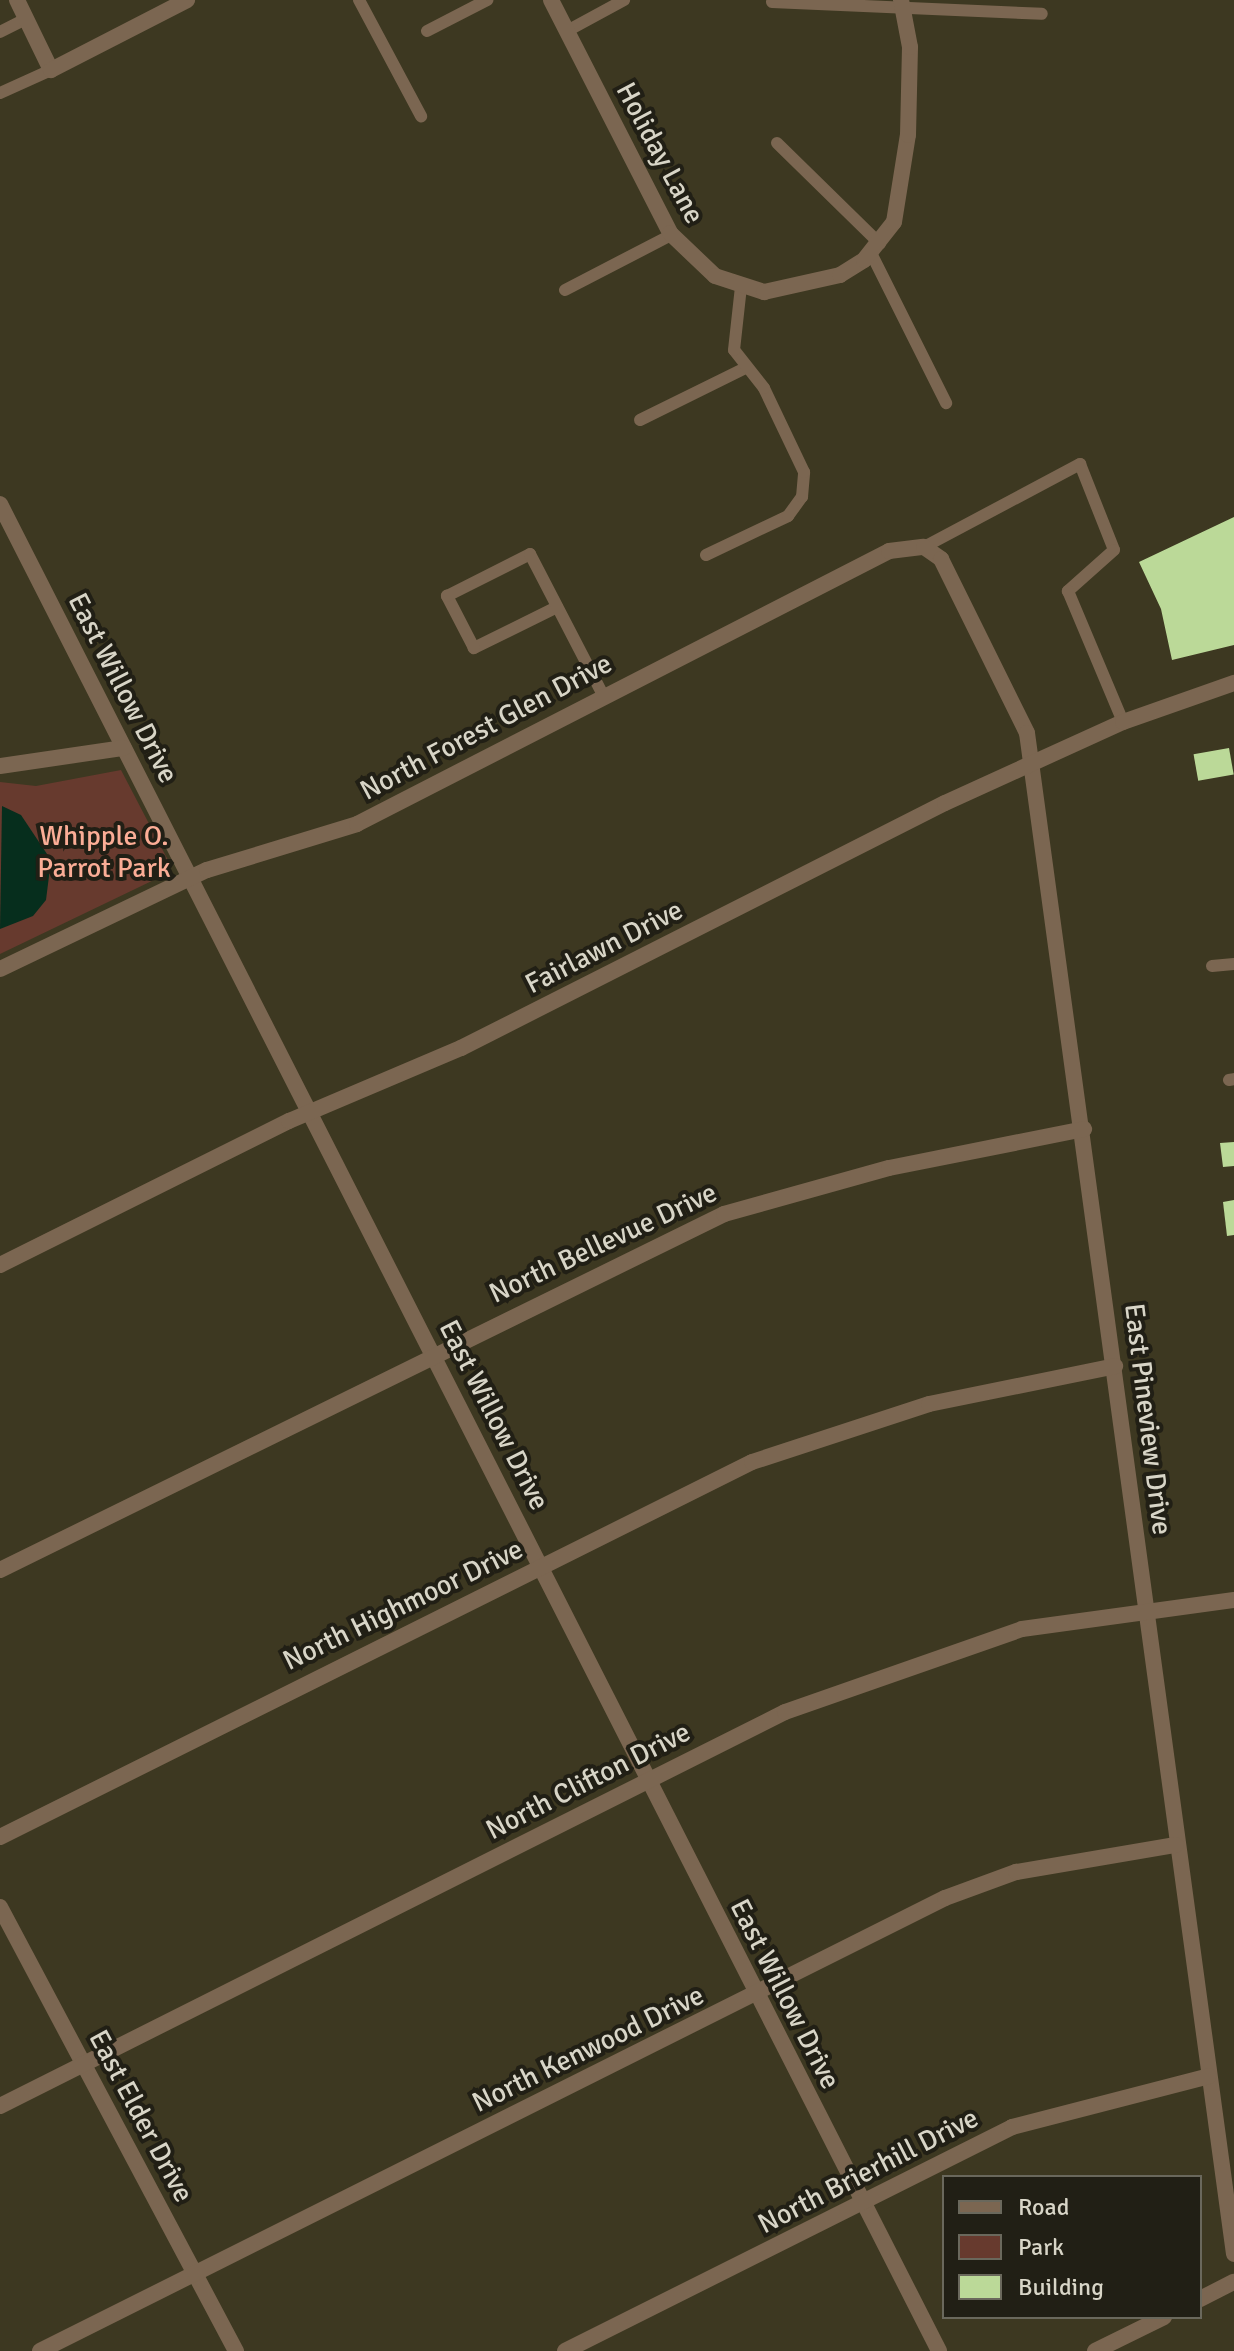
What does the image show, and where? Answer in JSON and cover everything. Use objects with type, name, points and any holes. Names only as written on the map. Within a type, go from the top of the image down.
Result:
[{"type":"street","points":[[17,0],[51,70],[187,0]]},
{"type":"street","name":"Holiday Lane","points":[[551,0],[671,235],[690,258],[741,287]]},
{"type":"street","points":[[741,287],[816,285],[876,248],[902,203],[910,47],[902,4]]},
{"type":"street","name":"East Willow Drive","points":[[0,504],[650,1779],[754,1996],[939,2351]]},
{"type":"street","name":"East Pineview Drive","points":[[924,547],[941,559],[1027,733],[1084,1129],[1176,1845],[1234,2254]]},
{"type":"street","name":"North Forest Glen Drive","points":[[0,969],[190,877],[357,824],[603,695],[889,551],[924,547]]},
{"type":"street","name":"Fairlawn Drive","points":[[0,1265],[310,1112],[461,1048],[1031,764],[1123,722],[1234,683]]},
{"type":"street","points":[[0,766],[124,748]]},
{"type":"street","name":"North Bellevue Drive","points":[[0,1570],[432,1352],[724,1214],[889,1168],[1084,1129]]},
{"type":"street","name":"North Highmoor Drive","points":[[0,1837],[752,1462],[849,1426],[1115,1366]]},
{"type":"street","name":"North Clifton Drive","points":[[0,2106],[785,1712],[932,1657],[1022,1629],[1234,1600]]},
{"type":"street","name":"North Kenwood Drive","points":[[40,2351],[754,1996],[875,1930],[1016,1872],[1176,1845]]},
{"type":"street","name":"East Elder Drive","points":[[0,1907],[236,2351]]},
{"type":"street","name":"North Brierhill Drive","points":[[565,2351],[1012,2127],[1209,2076]]},
{"type":"street","points":[[1202,2298],[1234,2282]]},
{"type":"street","points":[[1095,2351],[1160,2319]]},
{"type":"lane","points":[[359,0],[421,116]]},
{"type":"lane","points":[[427,31],[487,0]]},
{"type":"lane","points":[[567,31],[624,0]]},
{"type":"lane","points":[[772,2],[902,4],[1042,14]]},
{"type":"lane","points":[[0,32],[25,19]]},
{"type":"lane","points":[[0,93],[51,70]]},
{"type":"lane","points":[[777,143],[876,248],[946,403]]},
{"type":"lane","points":[[565,290],[671,235]]},
{"type":"lane","points":[[706,555],[788,516],[802,497],[804,472],[764,388],[743,369],[734,350],[741,287]]},
{"type":"lane","points":[[640,420],[743,369]]},
{"type":"lane","points":[[924,547],[1080,464],[1114,550],[1068,591],[1123,722]]},
{"type":"lane","points":[[557,607],[474,648],[447,596],[530,554],[603,695]]},
{"type":"lane","points":[[1212,966],[1234,964]]},
{"type":"green space","name":"Whipple O. Parrot Park","points":[[121,770],[170,864],[158,878],[0,954],[0,782],[36,786]]},
{"type":"shaded area","points":[[2,806],[21,815],[51,860],[46,900],[33,916],[0,929]]},
{"type":"building","points":[[1234,517],[1234,645],[1172,660],[1161,609],[1139,562]]},
{"type":"building","points":[[1229,748],[1234,775],[1198,781],[1194,754]]},
{"type":"building","points":[[1234,1142],[1234,1166],[1223,1167],[1220,1143]]},
{"type":"building","points":[[1234,1200],[1234,1235],[1227,1236],[1223,1202]]}]
